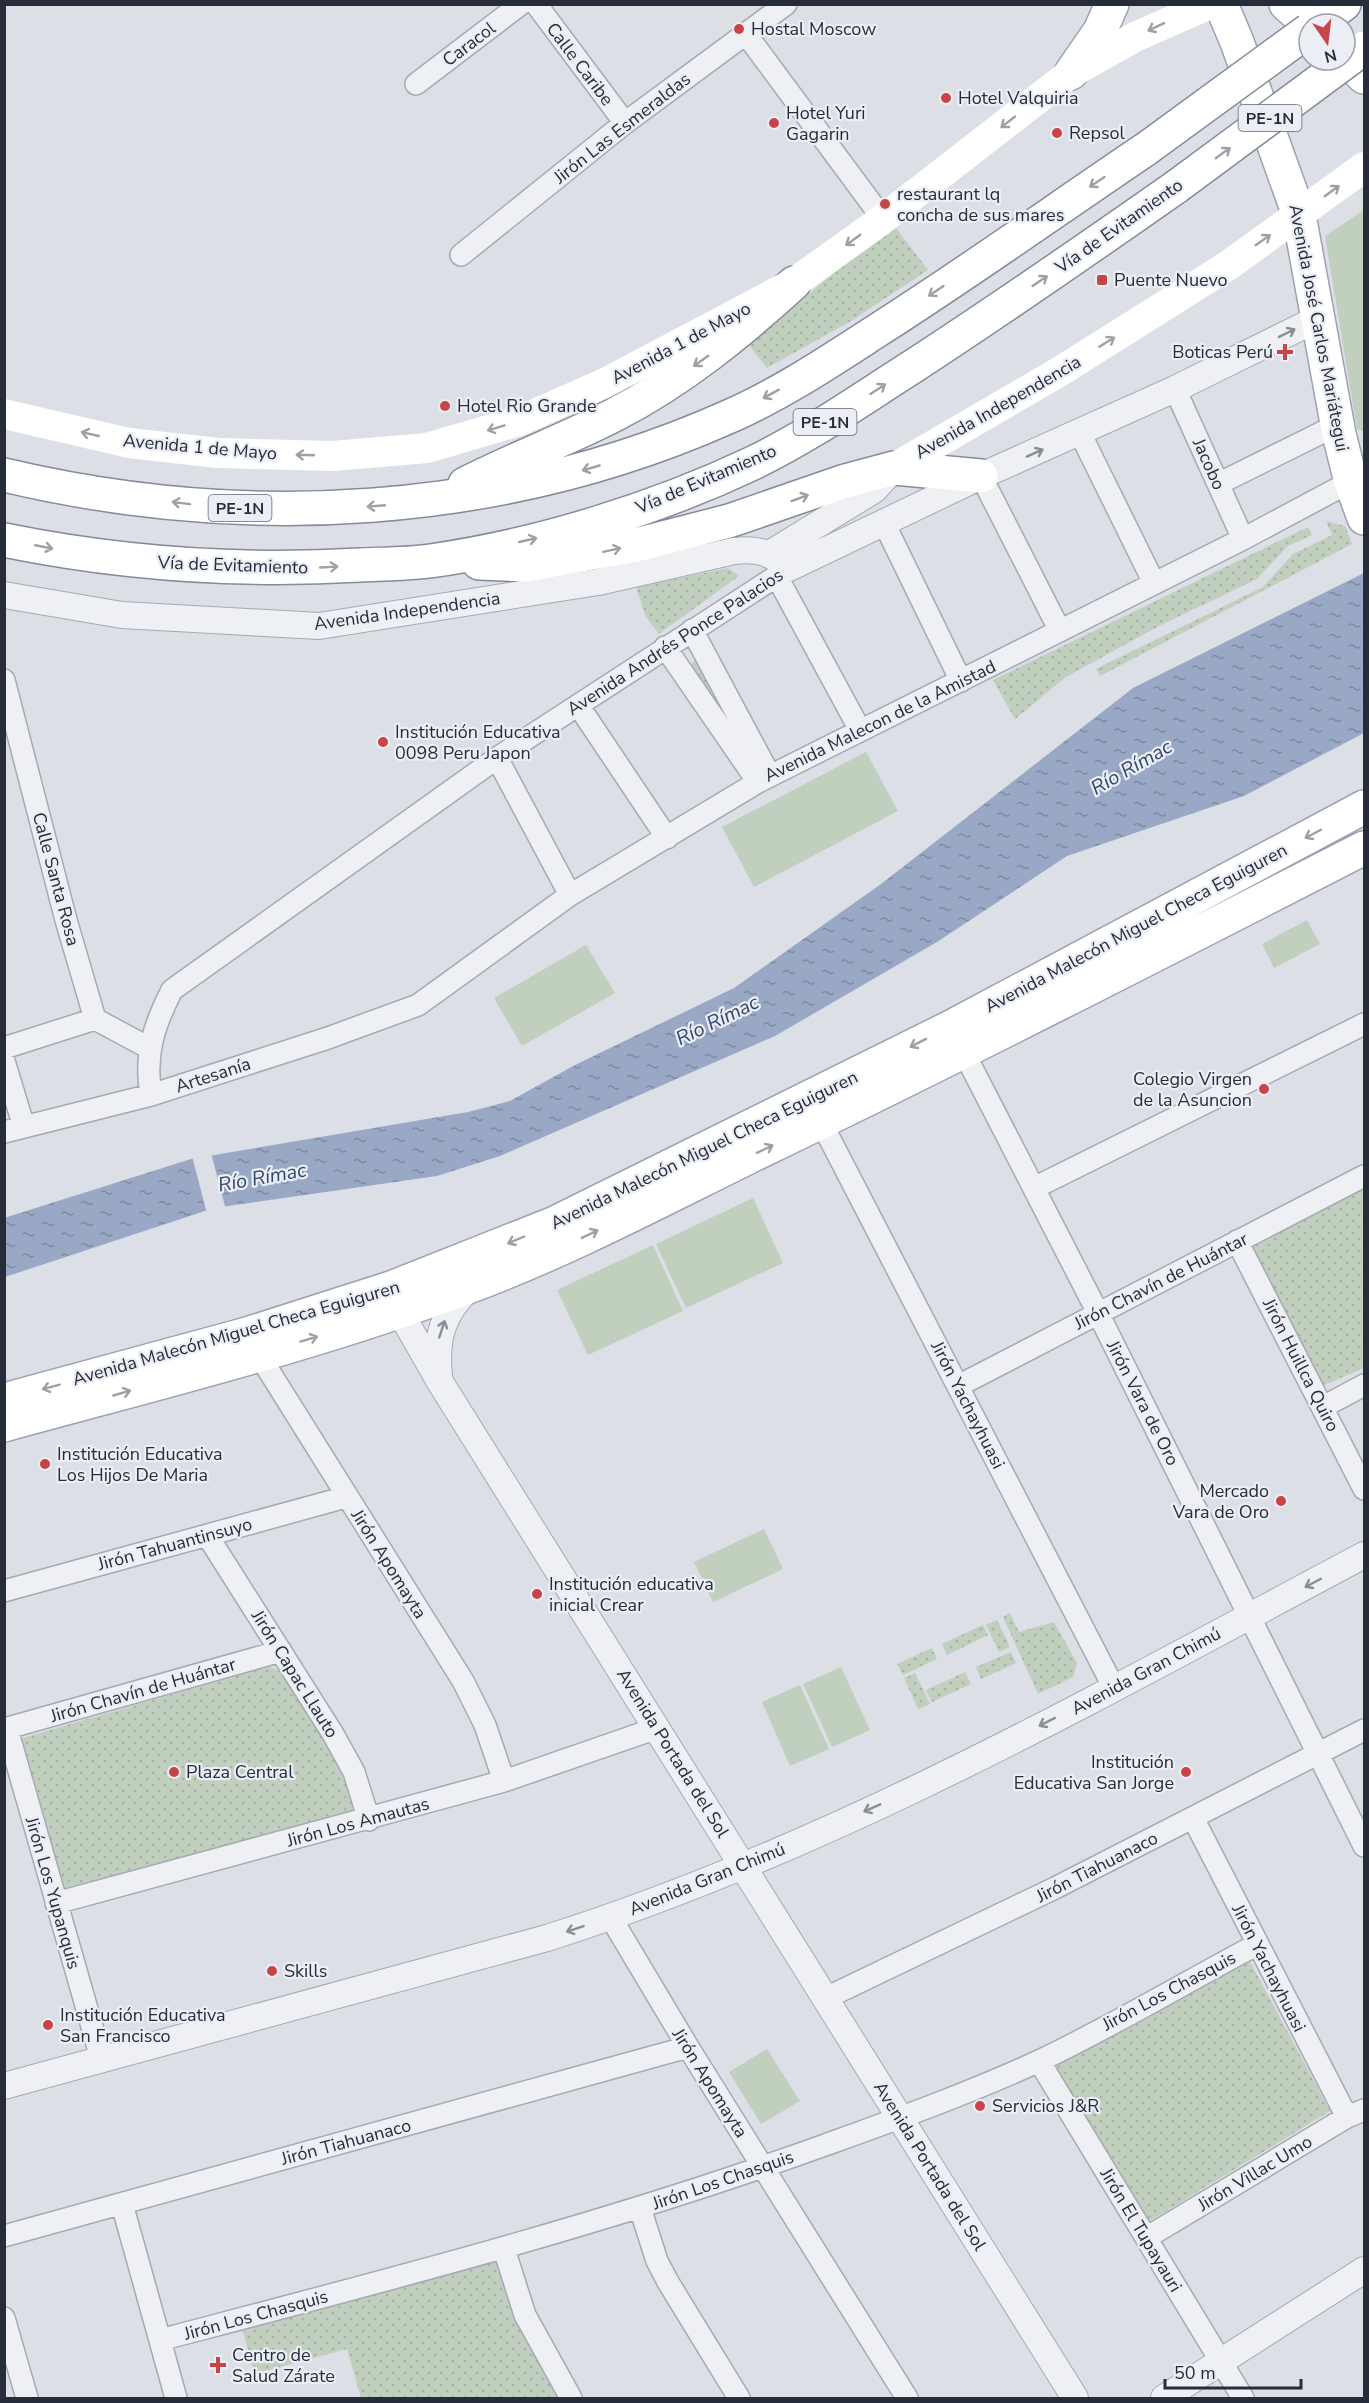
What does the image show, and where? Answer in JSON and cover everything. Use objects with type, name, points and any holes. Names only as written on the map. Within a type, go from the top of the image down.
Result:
[{"type":"main road","points":[[1071,73],[1100,31],[1112,4]]},
{"type":"main road","name":"Avenida 1 de Mayo","points":[[4,414],[129,443],[218,453],[333,456],[427,448],[519,421],[594,388],[794,283],[883,219],[1071,73],[1135,37],[1210,4]]},
{"type":"main road","name":"Avenida José Carlos Mariátegui","points":[[1221,4],[1237,42],[1299,215],[1337,425],[1358,478],[1365,518]]},
{"type":"main road","points":[[1286,4],[1297,15]]},
{"type":"main road","name":"PE-1N","points":[[4,475],[47,485],[194,505],[270,510],[344,508],[434,500],[544,480],[639,453],[730,416],[819,368],[894,320],[1146,149],[1297,39]]},
{"type":"main road","name":"Vía de Evitamiento","points":[[4,540],[83,555],[172,565],[262,570],[429,561],[572,530],[660,503],[755,462],[845,410],[929,356],[1176,187],[1365,48]]},
{"type":"main road","points":[[1299,215],[1365,167]]},
{"type":"main road","name":"Avenida Independencia","points":[[894,468],[1059,372],[1229,265],[1299,215]]},
{"type":"main road","points":[[434,500],[509,462],[616,414],[666,385],[748,325],[794,283]]},
{"type":"main road","points":[[4,466],[47,485]]},
{"type":"main road","points":[[429,561],[526,565],[586,555],[729,521],[842,482],[894,468],[981,476]]},
{"type":"main road","name":"Avenida Malecón Miguel Checa Eguiguren","points":[[4,1400],[247,1334],[396,1300],[471,1286],[548,1254],[821,1122],[958,1040],[1365,807]]},
{"type":"main road","name":"Avenida Malecón Miguel Checa Eguiguren","points":[[4,1425],[259,1355],[396,1300],[555,1223],[958,1040],[1365,848]]},
{"type":"street","name":"Caracol","points":[[416,84],[521,4]]},
{"type":"street","name":"Calle Caribe","points":[[536,4],[625,123]]},
{"type":"street","name":"Jirón Las Esmeraldas","points":[[461,255],[625,123],[786,4]]},
{"type":"street","points":[[746,34],[883,219]]},
{"type":"street","name":"Avenida Andrés Ponce Palacios","points":[[151,1095],[147,1072],[149,1048],[156,1020],[172,990],[497,758],[692,630],[778,565],[884,523],[981,476],[1175,389],[1319,318]]},
{"type":"street","name":"Jacobo","points":[[1175,389],[1243,539]]},
{"type":"street","points":[[1218,484],[1337,425]]},
{"type":"street","points":[[1080,433],[1154,583]]},
{"type":"street","name":"Avenida Independencia","points":[[6,597],[123,615],[319,626],[598,582],[734,551],[753,549],[778,565],[874,490],[894,468]]},
{"type":"street","points":[[981,476],[1060,631]]},
{"type":"street","name":"Avenida Malecon de la Amistad","points":[[418,1005],[570,895],[764,779],[1243,539],[1358,478]]},
{"type":"street","points":[[884,523],[961,681]]},
{"type":"street","points":[[778,565],[860,730]]},
{"type":"street","points":[[692,630],[764,779]]},
{"type":"street","points":[[664,647],[764,779]]},
{"type":"street","name":"Calle Santa Rosa","points":[[4,680],[66,920],[95,1018]]},
{"type":"street","points":[[578,705],[667,838]]},
{"type":"street","points":[[497,758],[570,895]]},
{"type":"street","name":"Artesanía","points":[[14,1129],[151,1095],[328,1038],[418,1005]]},
{"type":"street","points":[[4,1048],[95,1018],[149,1048]]},
{"type":"street","points":[[1034,1188],[1365,1024]]},
{"type":"street","name":"Jirón Vara de Oro","points":[[958,1040],[1098,1313],[1365,1846]]},
{"type":"street","points":[[4,1062],[14,1129]]},
{"type":"street","name":"Jirón Yachayhuasi","points":[[821,1122],[1114,1688]]},
{"type":"street","name":"Jirón Chavín de Huántar","points":[[958,1386],[1365,1176]]},
{"type":"street","name":"Jirón Huillca Quiro","points":[[1237,1242],[1365,1489]]},
{"type":"street","points":[[440,1382],[438,1341],[452,1304],[471,1286]]},
{"type":"street","name":"Avenida Portada del Sol","points":[[396,1300],[440,1382],[744,1865],[1075,2398]]},
{"type":"street","name":"Jirón Apomayta","points":[[259,1355],[463,1681],[485,1725],[504,1781]]},
{"type":"street","points":[[1323,1407],[1365,1385]]},
{"type":"street","name":"Jirón Tahuantinsuyo","points":[[4,1591],[346,1497]]},
{"type":"street","name":"Jirón Capac Llauto","points":[[207,1535],[281,1651],[354,1773],[369,1820]]},
{"type":"street","name":"Avenida Gran Chimú","points":[[4,2086],[547,1938],[611,1918],[744,1865],[894,1798],[1114,1688],[1365,1555]]},
{"type":"street","name":"Jirón Chavín de Huántar","points":[[6,1729],[281,1651]]},
{"type":"street","name":"Jirón Los Amautas","points":[[56,1903],[369,1820],[504,1781],[657,1728]]},
{"type":"street","name":"Jirón Los Yupanquis","points":[[6,1729],[101,2058]]},
{"type":"street","name":"Jirón Tiahuanaco","points":[[826,1998],[1193,1818],[1318,1752],[1365,1730]]},
{"type":"street","name":"Jirón Yachayhuasi","points":[[1193,1818],[1256,1945],[1356,2113]]},
{"type":"street","name":"Jirón Apomayta","points":[[611,1918],[687,2047],[907,2398]]},
{"type":"street","name":"Jirón Los Chasquis","points":[[160,2340],[504,2249],[763,2168],[900,2118],[1038,2061],[1256,1945]]},
{"type":"street","name":"Jirón Tiahuanaco","points":[[4,2236],[687,2047]]},
{"type":"street","name":"Jirón El Tupayauri","points":[[1038,2061],[1243,2398]]},
{"type":"street","name":"Jirón Villac Umo","points":[[1146,2238],[1356,2113]]},
{"type":"street","points":[[122,2204],[176,2398]]},
{"type":"street","points":[[640,2208],[657,2261],[739,2398]]},
{"type":"street","points":[[504,2249],[525,2315],[571,2398]]},
{"type":"street","points":[[1164,2398],[1365,2270]]},
{"type":"street","points":[[4,2318],[27,2398]]},
{"type":"green space","points":[[1364,210],[1364,432],[1357,429],[1325,236]]},
{"type":"green space","points":[[893,224],[928,270],[851,321],[767,368],[748,344]]},
{"type":"green space","points":[[1326,521],[1345,526],[1352,544],[1100,676],[1096,669],[1263,587],[1293,554],[1332,535]]},
{"type":"green space","points":[[1308,527],[1312,535],[1288,546],[1257,579],[1161,625],[1066,677],[1015,719],[993,680]]},
{"type":"green space","points":[[728,568],[739,576],[659,634],[646,617],[636,587]]},
{"type":"green space","points":[[695,660],[701,660],[752,763],[688,667]]},
{"type":"green space","points":[[866,752],[898,811],[754,887],[722,827]]},
{"type":"green space","points":[[1307,920],[1320,944],[1274,968],[1262,944]]},
{"type":"green space","points":[[586,945],[615,993],[522,1046],[494,998]]},
{"type":"green space","points":[[1364,1186],[1364,1368],[1324,1385],[1319,1381],[1246,1247]]},
{"type":"green space","points":[[753,1198],[783,1263],[686,1308],[656,1244]]},
{"type":"green space","points":[[653,1245],[683,1311],[588,1355],[557,1290]]},
{"type":"green space","points":[[764,1529],[783,1569],[713,1602],[694,1562]]},
{"type":"green space","points":[[1010,1613],[1019,1632],[1054,1622],[1077,1663],[1073,1677],[1038,1694],[1003,1617]]},
{"type":"green space","points":[[997,1620],[1010,1647],[999,1652],[986,1625]]},
{"type":"green space","points":[[983,1625],[988,1635],[947,1655],[942,1644]]},
{"type":"green space","points":[[932,1648],[937,1659],[903,1675],[897,1664]]},
{"type":"green space","points":[[1011,1652],[1016,1663],[981,1679],[976,1667]]},
{"type":"green space","points":[[269,1666],[281,1672],[326,1744],[348,1786],[353,1803],[352,1813],[70,1891],[62,1890],[19,1739]]},
{"type":"green space","points":[[841,1667],[870,1730],[832,1747],[803,1684]]},
{"type":"green space","points":[[965,1672],[971,1684],[932,1702],[926,1690]]},
{"type":"green space","points":[[915,1673],[930,1704],[918,1709],[904,1678]]},
{"type":"green space","points":[[800,1685],[829,1749],[790,1766],[762,1702]]},
{"type":"green space","points":[[1248,1958],[1330,2111],[1145,2224],[1049,2062]]},
{"type":"green space","points":[[767,2049],[800,2101],[761,2124],[729,2072]]},
{"type":"green space","points":[[496,2259],[562,2398],[361,2398],[347,2349],[254,2374],[243,2331]]},
{"type":"water","name":"Río Rímac","points":[[1364,573],[1364,733],[1244,796],[1067,856],[937,942],[775,1036],[500,1156],[437,1176],[214,1208],[5,1277],[4,1218],[191,1159],[468,1112],[510,1101],[575,1065],[734,988],[881,884],[1133,688]]},
{"type":"pier","points":[[211,1153],[226,1210],[207,1214],[192,1156]]},
{"type":"place","name":"Hostal Moscow","points":[[739,29]]},
{"type":"place","name":"Hotel Valquiria","points":[[946,98]]},
{"type":"place","name":"Hotel Yuri Gagarin","points":[[774,123]]},
{"type":"place","name":"Repsol","points":[[1057,133]]},
{"type":"place","name":"restaurant lq concha de sus mares","points":[[885,204]]},
{"type":"place","name":"Puente Nuevo","points":[[1102,280]]},
{"type":"place","name":"Boticas Perú","points":[[1285,352]]},
{"type":"place","name":"Hotel Rio Grande","points":[[445,406]]},
{"type":"place","name":"Institución Educativa 0098 Peru Japon","points":[[383,742]]},
{"type":"place","name":"Colegio Virgen de la Asuncion","points":[[1264,1089]]},
{"type":"place","name":"Institución Educativa Los Hijos De Maria","points":[[45,1464]]},
{"type":"place","name":"Mercado Vara de Oro","points":[[1281,1501]]},
{"type":"place","name":"Institución educativa inicial Crear","points":[[537,1594]]},
{"type":"place","name":"Plaza Central","points":[[174,1772]]},
{"type":"place","name":"Institución Educativa San Jorge","points":[[1186,1772]]},
{"type":"place","name":"Skills","points":[[272,1971]]},
{"type":"place","name":"Institución Educativa San Francisco","points":[[48,2025]]},
{"type":"place","name":"Servicios J&R","points":[[980,2106]]},
{"type":"place","name":"Centro de Salud Zárate","points":[[218,2365]]}]
